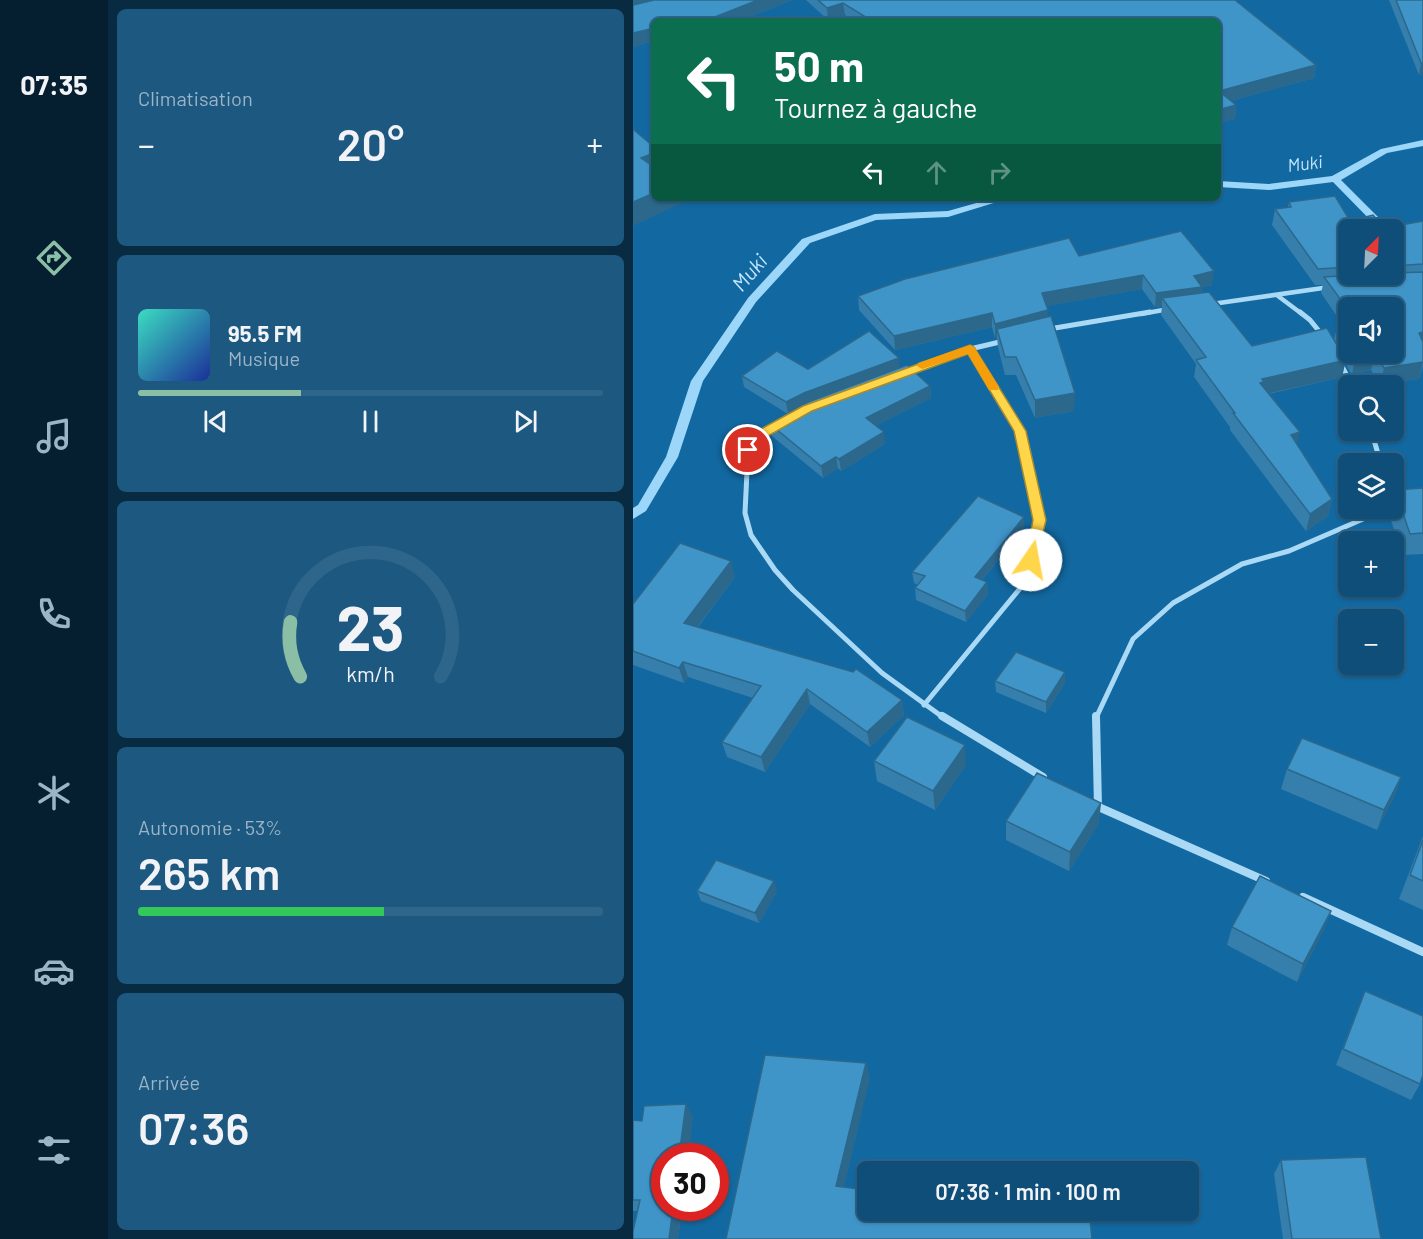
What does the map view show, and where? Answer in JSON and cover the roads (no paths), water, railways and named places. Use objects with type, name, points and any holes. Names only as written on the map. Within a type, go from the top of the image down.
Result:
[{"type":"street","points":[[1206,304],[1278,296],[1333,286]]},
{"type":"street","points":[[1278,296],[1310,320],[1326,341]]},
{"type":"street","points":[[1038,332],[1171,309]]},
{"type":"street","points":[[900,373],[970,349],[1015,338]]},
{"type":"street","points":[[924,705],[1027,580],[1040,520],[1020,431],[970,349]]},
{"type":"street","points":[[781,423],[754,438],[748,450],[745,513],[751,535],[775,570],[793,590],[882,673],[924,705],[1050,781]]},
{"type":"street","points":[[1098,807],[1095,719],[1133,639],[1173,603],[1242,564],[1289,551],[1363,519]]},
{"type":"street","points":[[1088,802],[1269,882]]},
{"type":"street","points":[[1300,896],[1423,952]]},
{"type":"waterway","name":"Muki","points":[[1335,179],[1384,151],[1423,143]]},
{"type":"waterway","name":"Muki","points":[[1221,184],[1269,187],[1335,179]]},
{"type":"waterway","points":[[1335,179],[1375,219]]},
{"type":"waterway","name":"Muki","points":[[633,514],[642,508],[672,457],[697,381],[752,300],[806,241],[875,217],[948,214],[994,201]]}]
